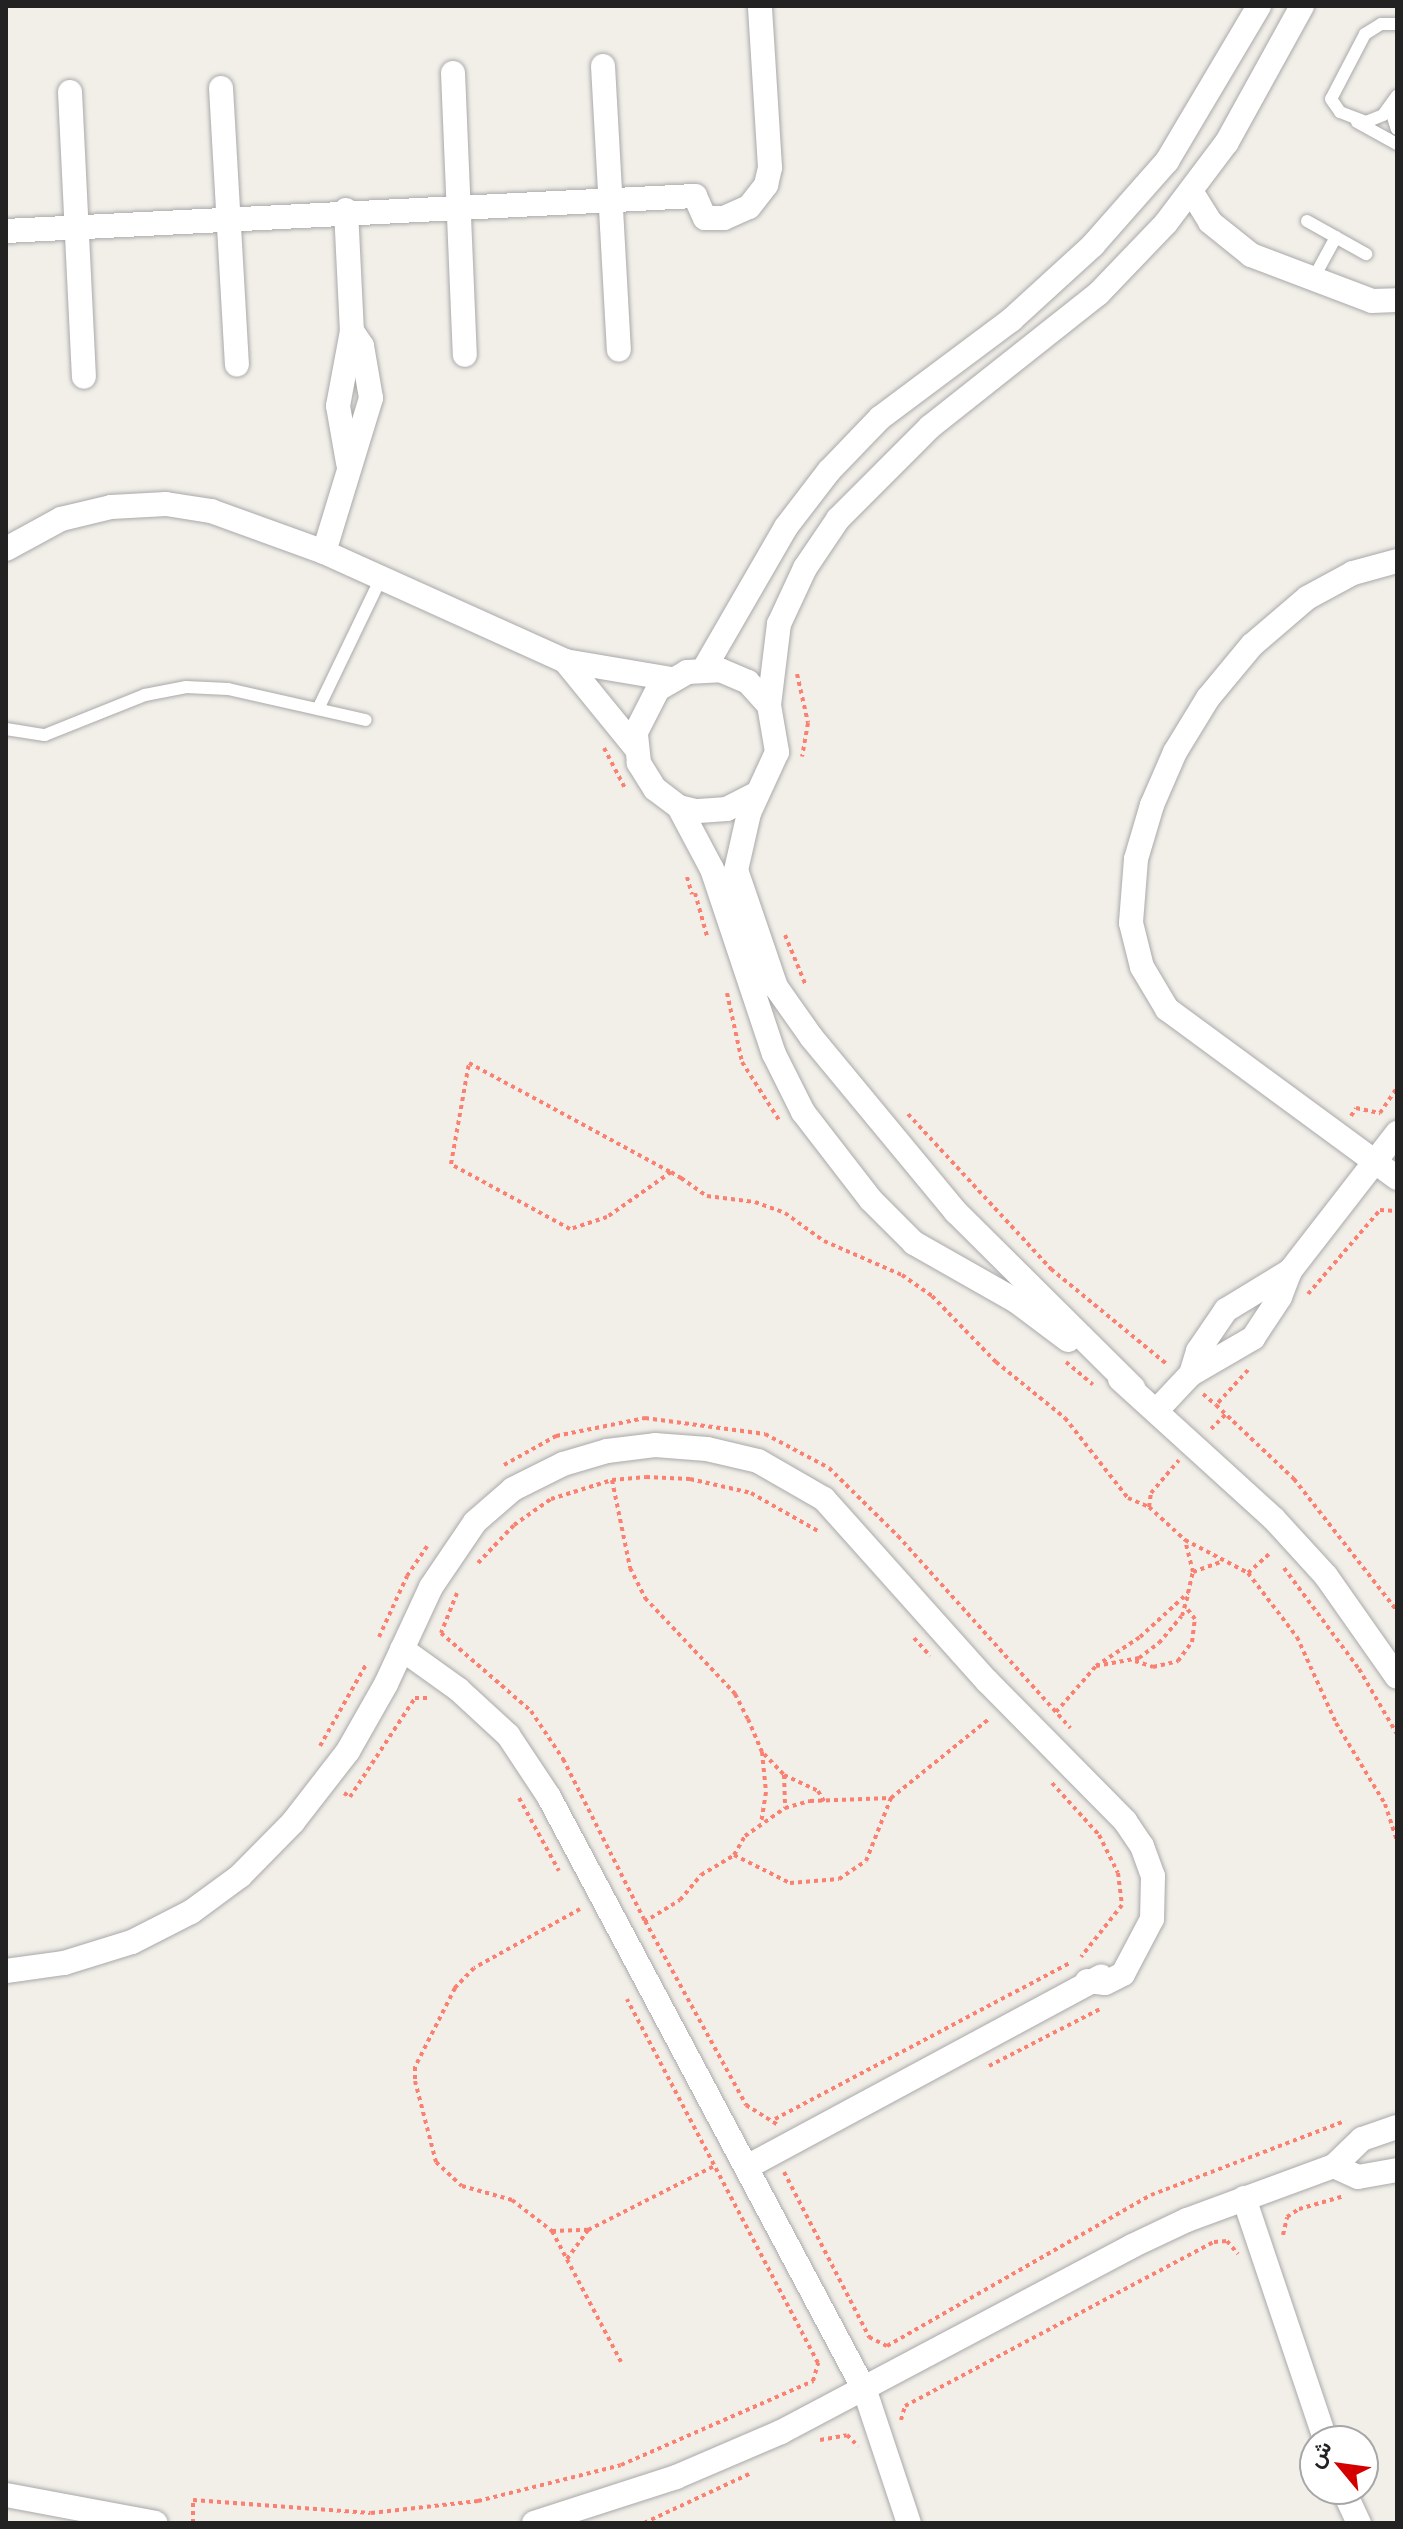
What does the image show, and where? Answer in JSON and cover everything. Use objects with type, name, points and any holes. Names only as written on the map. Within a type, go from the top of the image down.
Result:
[{"type":"street","points":[[6,231],[228,220],[346,210],[695,196],[703,211],[738,198],[752,181],[765,139],[760,6]]},
{"type":"street","points":[[704,669],[786,527],[829,471],[880,418],[1011,320],[1093,245],[1167,161],[1259,6]]},
{"type":"street","points":[[1302,6],[1253,98],[1191,191],[1098,294],[930,427],[838,519],[805,568],[779,624],[769,705],[777,752],[756,794],[736,870],[746,937],[791,1094],[871,1200],[931,1256],[1016,1301],[1158,1409],[1295,1542],[1372,1637],[1397,1677]]},
{"type":"street","points":[[603,66],[619,350]]},
{"type":"street","points":[[453,73],[465,355]]},
{"type":"street","points":[[221,88],[237,365]]},
{"type":"street","points":[[70,92],[84,377]]},
{"type":"street","points":[[1191,191],[1210,222],[1229,240],[1312,281],[1372,301],[1397,300]]},
{"type":"street","points":[[324,552],[348,463],[338,406],[352,331],[346,210]]},
{"type":"street","points":[[6,549],[39,529],[84,512],[166,504],[233,516],[324,552],[565,661],[671,679],[704,669],[748,682],[769,705]]},
{"type":"street","points":[[1388,1170],[1341,1132],[1167,1009],[1142,967],[1131,923],[1136,859],[1163,778],[1189,727],[1229,671],[1307,598],[1353,573],[1397,561]]},
{"type":"street","points":[[565,661],[636,748],[646,777],[679,807],[746,937],[786,1005],[928,1179],[1133,1388]]},
{"type":"street","points":[[636,748],[640,716],[671,679]]},
{"type":"street","points":[[679,807],[727,809],[756,794]]},
{"type":"street","points":[[1188,1377],[1198,1351],[1226,1310],[1290,1271],[1388,1170],[1397,1133]]},
{"type":"street","points":[[1158,1409],[1188,1377],[1253,1338],[1269,1318],[1290,1271]]},
{"type":"street","points":[[6,1971],[98,1954],[191,1912],[263,1855],[327,1781],[368,1718],[460,1539],[513,1489],[563,1464],[629,1447],[681,1446],[733,1454],[804,1484],[845,1518],[987,1681],[1097,1795],[1141,1873],[1145,1904],[1135,1939],[1116,1971],[1087,1981],[747,2167]]},
{"type":"street","points":[[402,1649],[459,1690],[508,1735],[549,1797],[865,2391],[909,2523]]},
{"type":"street","points":[[534,2523],[676,2477],[865,2391],[1132,2246],[1244,2198],[1334,2166],[1362,2139],[1397,2127]]},
{"type":"street","points":[[1334,2166],[1358,2177],[1397,2170]]},
{"type":"street","points":[[1244,2198],[1321,2425]]},
{"type":"street","points":[[6,2495],[155,2523]]},
{"type":"lane","points":[[1397,24],[1381,24],[1365,34],[1332,93],[1335,109],[1397,144]]},
{"type":"lane","points":[[1357,122],[1375,120],[1394,102]]},
{"type":"lane","points":[[1394,102],[1397,129]]},
{"type":"lane","points":[[1307,221],[1366,254]]},
{"type":"lane","points":[[1312,281],[1336,237]]},
{"type":"lane","points":[[318,709],[381,578]]},
{"type":"lane","points":[[6,729],[31,735],[59,731],[145,695],[186,687],[228,689],[366,720]]},
{"type":"path","points":[[796,669],[808,723],[797,768]]},
{"type":"path","points":[[784,932],[811,999]]},
{"type":"path","points":[[671,1172],[607,1217],[570,1229],[451,1164],[469,1063],[671,1172],[707,1196],[755,1202],[785,1213],[824,1241],[902,1275],[932,1296],[996,1362],[1065,1418],[1128,1498],[1149,1507],[1185,1540],[1248,1573],[1297,1637],[1336,1723],[1385,1804],[1397,1841]]},
{"type":"path","points":[[1341,1132],[1356,1108],[1380,1113],[1397,1088]]},
{"type":"path","points":[[906,1111],[1051,1269],[1188,1377],[1294,1479],[1397,1611]]},
{"type":"path","points":[[1304,1300],[1380,1210],[1397,1211]]},
{"type":"path","points":[[1164,1361],[1173,1350]]},
{"type":"path","points":[[1216,1405],[1251,1366]]},
{"type":"path","points":[[497,1471],[556,1436],[601,1423],[659,1419],[765,1434],[829,1468],[898,1536],[1075,1734]]},
{"type":"path","points":[[470,1573],[514,1525],[551,1499],[612,1480],[666,1477],[722,1485],[781,1506],[831,1541]]},
{"type":"path","points":[[612,1480],[630,1568],[645,1598],[735,1694],[762,1752],[784,1775],[818,1791],[824,1801]]},
{"type":"path","points":[[378,1641],[407,1576],[433,1538]]},
{"type":"path","points":[[1132,1661],[1159,1643],[1184,1605],[1193,1572],[1185,1540]]},
{"type":"path","points":[[1248,1573],[1271,1552]]},
{"type":"path","points":[[1193,1572],[1223,1561]]},
{"type":"path","points":[[463,1582],[441,1633],[531,1711],[563,1759],[645,1921],[746,2105],[775,2119],[1086,1955],[1109,1927],[1122,1905],[1118,1873],[1099,1835],[1051,1782]]},
{"type":"path","points":[[1055,1712],[1096,1666],[1140,1637],[1188,1593]]},
{"type":"path","points":[[1096,1666],[1132,1661],[1153,1667],[1178,1661],[1192,1642],[1195,1619],[1184,1605]]},
{"type":"path","points":[[912,1636],[932,1658]]},
{"type":"path","points":[[314,1755],[372,1655]]},
{"type":"path","points":[[327,1781],[350,1797],[415,1698],[437,1702]]},
{"type":"path","points":[[980,1708],[1000,1729]]},
{"type":"path","points":[[734,1855],[790,1883],[839,1879],[866,1861],[891,1798],[990,1718]]},
{"type":"path","points":[[761,1824],[766,1792],[762,1752]]},
{"type":"path","points":[[784,1775],[785,1808]]},
{"type":"path","points":[[511,1784],[565,1881]]},
{"type":"path","points":[[621,1934],[645,1921],[734,1855],[745,1836],[785,1808],[824,1801],[891,1798]]},
{"type":"path","points":[[572,1895],[586,1922]]},
{"type":"path","points":[[580,1909],[474,1968],[455,1988],[415,2067],[430,2147],[442,2170],[462,2186],[512,2200],[552,2231],[621,2362]]},
{"type":"path","points":[[193,2523],[193,2500],[371,2513],[478,2501],[621,2465],[813,2381],[818,2363],[621,1987]]},
{"type":"path","points":[[976,2073],[1114,2002]]},
{"type":"path","points":[[787,2145],[796,2165],[785,2169],[783,2176],[869,2337],[887,2346],[1151,2195],[1356,2118]]},
{"type":"path","points":[[552,2231],[588,2230],[714,2166]]},
{"type":"path","points":[[807,2447],[834,2434],[847,2435],[860,2448],[902,2433],[905,2406],[1214,2242],[1227,2241],[1237,2254],[1261,2248],[1284,2239],[1287,2217],[1299,2209],[1355,2192]]},
{"type":"path","points":[[567,2259],[588,2230]]},
{"type":"path","points":[[644,2523],[753,2472]]}]
